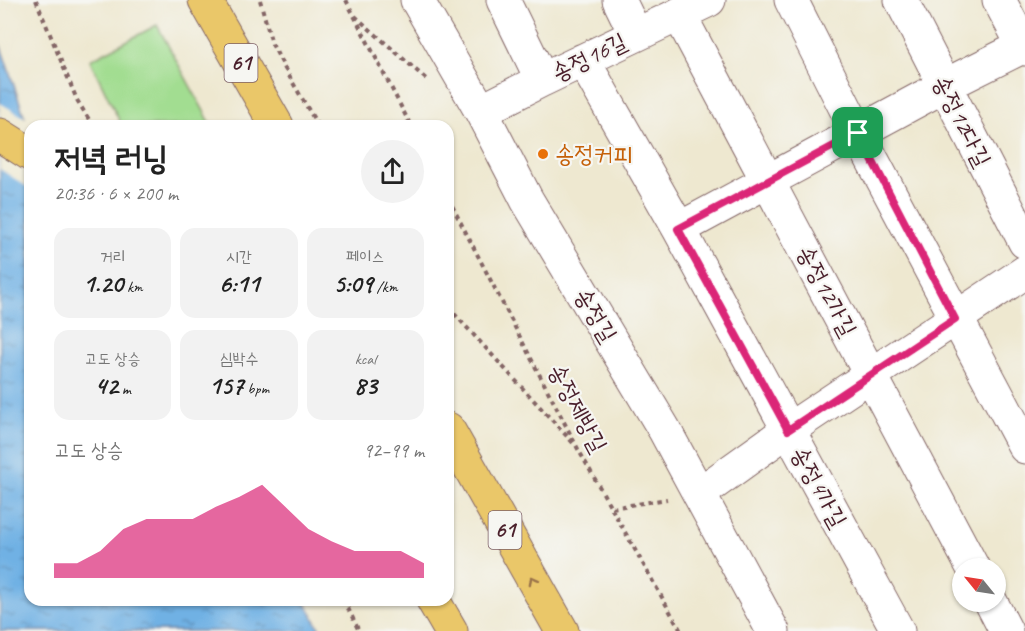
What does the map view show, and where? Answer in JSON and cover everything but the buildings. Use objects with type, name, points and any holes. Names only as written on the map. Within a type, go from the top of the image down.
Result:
[{"type":"highway","name":"61","points":[[205,0],[274,120]]},
{"type":"highway","points":[[0,135],[24,150]]},
{"type":"highway","name":"61","points":[[454,440],[562,631]]},
{"type":"highway","points":[[436,606],[451,631]]},
{"type":"street","name":"송정길","points":[[417,0],[481,111],[527,200],[658,419],[773,631]]},
{"type":"street","name":"송정16길","points":[[503,0],[542,80]]},
{"type":"street","name":"송정16길","points":[[619,0],[636,35]]},
{"type":"street","name":"송정16길","points":[[481,111],[709,0]]},
{"type":"street","points":[[791,0],[955,319],[1025,447]]},
{"type":"street","name":"송정12다길","points":[[901,0],[1025,242]]},
{"type":"street","points":[[678,229],[944,86],[1024,48],[999,0]]},
{"type":"street","name":"송정12가길","points":[[679,14],[968,558]]},
{"type":"street","name":"송정4가길","points":[[584,60],[898,631]]},
{"type":"street","points":[[699,494],[788,430],[1025,272]]},
{"type":"street","points":[[996,612],[1006,631]]},
{"type":"path","points":[[36,0],[77,100],[89,120]]},
{"type":"path","points":[[260,0],[272,44],[315,120]]},
{"type":"path","points":[[346,0],[408,120]]},
{"type":"path","points":[[355,16],[430,83]]},
{"type":"path","name":"송정제방길","points":[[454,210],[578,449],[681,631]]},
{"type":"path","points":[[454,314],[578,449]]},
{"type":"path","points":[[612,508],[699,494]]},
{"type":"path","points":[[347,606],[360,631]]},
{"type":"green space","points":[[157,25],[209,120],[119,120],[90,60]]},
{"type":"water","points":[[0,44],[26,120],[24,606],[307,606],[321,631],[0,631]]},
{"type":"pier","points":[[0,103],[29,120],[24,120],[24,185],[0,169]]},
{"type":"place","name":"송정커피","points":[[543,154]]},
{"type":"route","points":[[858,133],[955,319],[788,430],[678,229],[858,133]]}]
